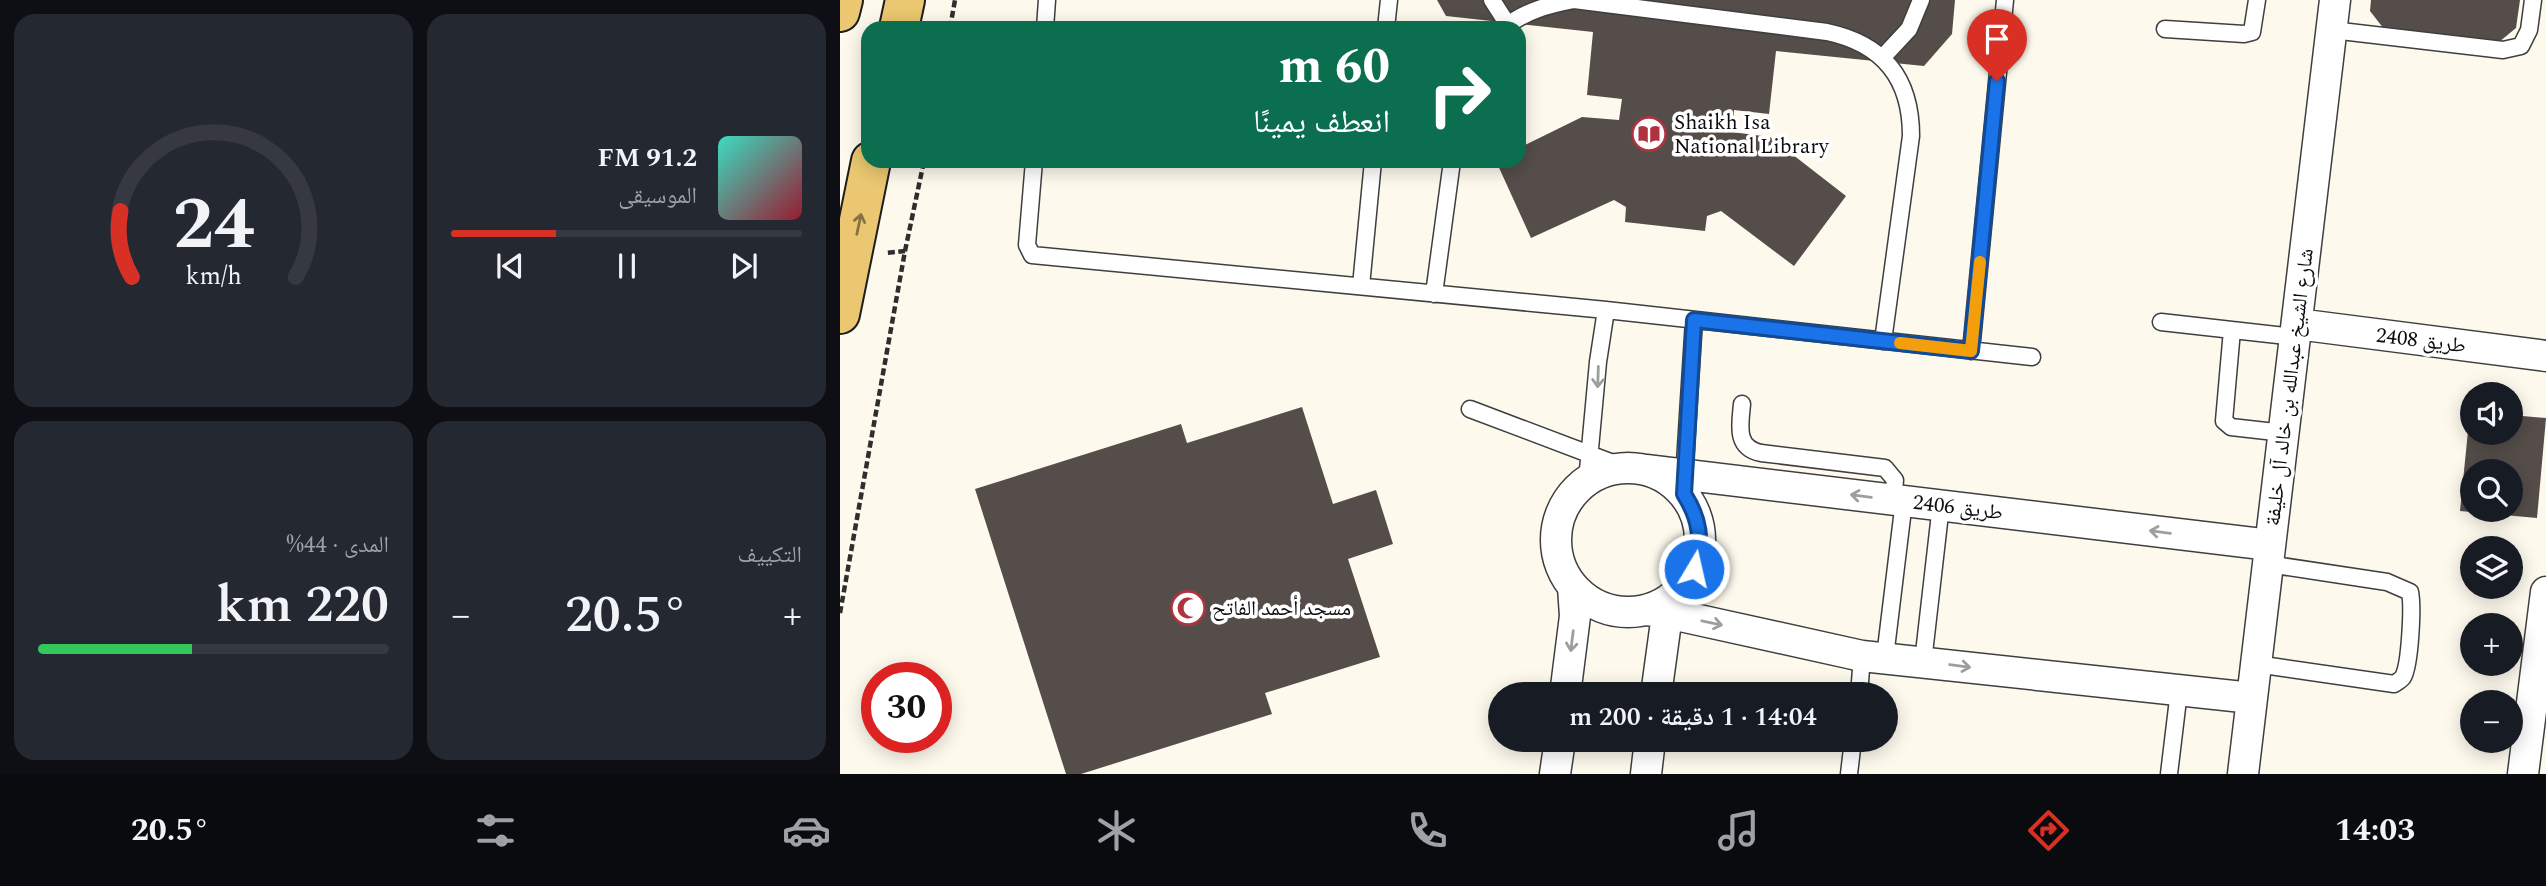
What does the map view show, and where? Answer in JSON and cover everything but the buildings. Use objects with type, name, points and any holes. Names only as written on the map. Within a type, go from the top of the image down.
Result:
[{"type":"main road","points":[[840,12],[843,0]]},
{"type":"main road","points":[[900,21],[905,0]]},
{"type":"main road","points":[[840,314],[871,168]]},
{"type":"street","name":"شارع الشيخ عبدالله بن خالد آل خليفة","points":[[2243,774],[2335,0]]},
{"type":"street","name":"طريق 2408","points":[[2296,330],[2546,356]]},
{"type":"street","points":[[1657,682],[1660,608],[1684,586],[1694,569],[1700,550],[1694,511],[1684,484],[1636,469],[1605,471],[1588,467],[1559,519],[1555,543],[1560,566],[1573,587],[1587,600],[1605,609],[1625,612],[1660,608],[1873,657],[2252,698]]},
{"type":"street","name":"طريق 2406","points":[[1684,484],[1819,490],[1941,505],[2269,555]]},
{"type":"street","points":[[1567,682],[1575,616],[1573,587]]},
{"type":"street","points":[[2523,774],[2546,592]]},
{"type":"street","points":[[1555,774],[1558,752]]},
{"type":"street","points":[[1646,774],[1649,752]]},
{"type":"lane","points":[[1046,21],[1047,0]]},
{"type":"lane","points":[[1386,21],[1388,0]]},
{"type":"lane","points":[[1492,0],[1503,21]]},
{"type":"lane","points":[[1514,21],[1528,12],[1550,4],[1574,0],[1827,32],[1847,36],[1866,45],[1882,58],[1896,74],[1906,94],[1911,115],[1911,136],[1883,341]]},
{"type":"lane","points":[[1882,58],[1909,29],[1921,0]]},
{"type":"lane","points":[[1971,351],[2005,0]]},
{"type":"lane","points":[[2165,29],[2244,34],[2252,32],[2257,0]]},
{"type":"lane","points":[[2332,30],[2503,50],[2521,46],[2529,30],[2533,0]]},
{"type":"lane","points":[[1033,168],[1027,245],[1032,255],[1606,310],[2032,357]]},
{"type":"lane","points":[[1361,286],[1372,168]]},
{"type":"lane","points":[[1434,294],[1451,168]]},
{"type":"lane","points":[[1470,409],[1588,467],[1606,310]]},
{"type":"lane","points":[[1684,484],[1694,320]]},
{"type":"lane","points":[[2161,322],[2232,330],[2296,330]]},
{"type":"lane","points":[[2232,330],[2224,421],[2231,427],[2284,433]]},
{"type":"lane","points":[[1742,404],[1740,437],[1749,449],[1761,453],[1885,468],[1895,480],[1899,500],[1873,657],[1864,682]]},
{"type":"lane","points":[[1819,490],[1823,460]]},
{"type":"lane","points":[[1923,662],[1941,505]]},
{"type":"lane","points":[[2256,664],[2394,684],[2402,679],[2407,666],[2412,603],[2410,592],[2387,582],[2269,555]]},
{"type":"lane","points":[[2169,774],[2179,691]]},
{"type":"lane","points":[[1849,774],[1852,752]]},
{"type":"path","points":[[951,21],[955,0]]},
{"type":"path","points":[[840,613],[923,168]]},
{"type":"path","points":[[852,256],[905,251]]},
{"type":"slow traffic","points":[[1900,343],[1971,351],[1980,262]]},
{"type":"place","name":"Shaikh Isa National Library","points":[[1649,134]]},
{"type":"place","name":"مسجد أحمد الفاتح","points":[[1188,608]]},
{"type":"route","points":[[1694,569],[1700,550],[1699,530],[1694,511],[1684,494],[1694,320],[1971,351],[1997,81]]}]
